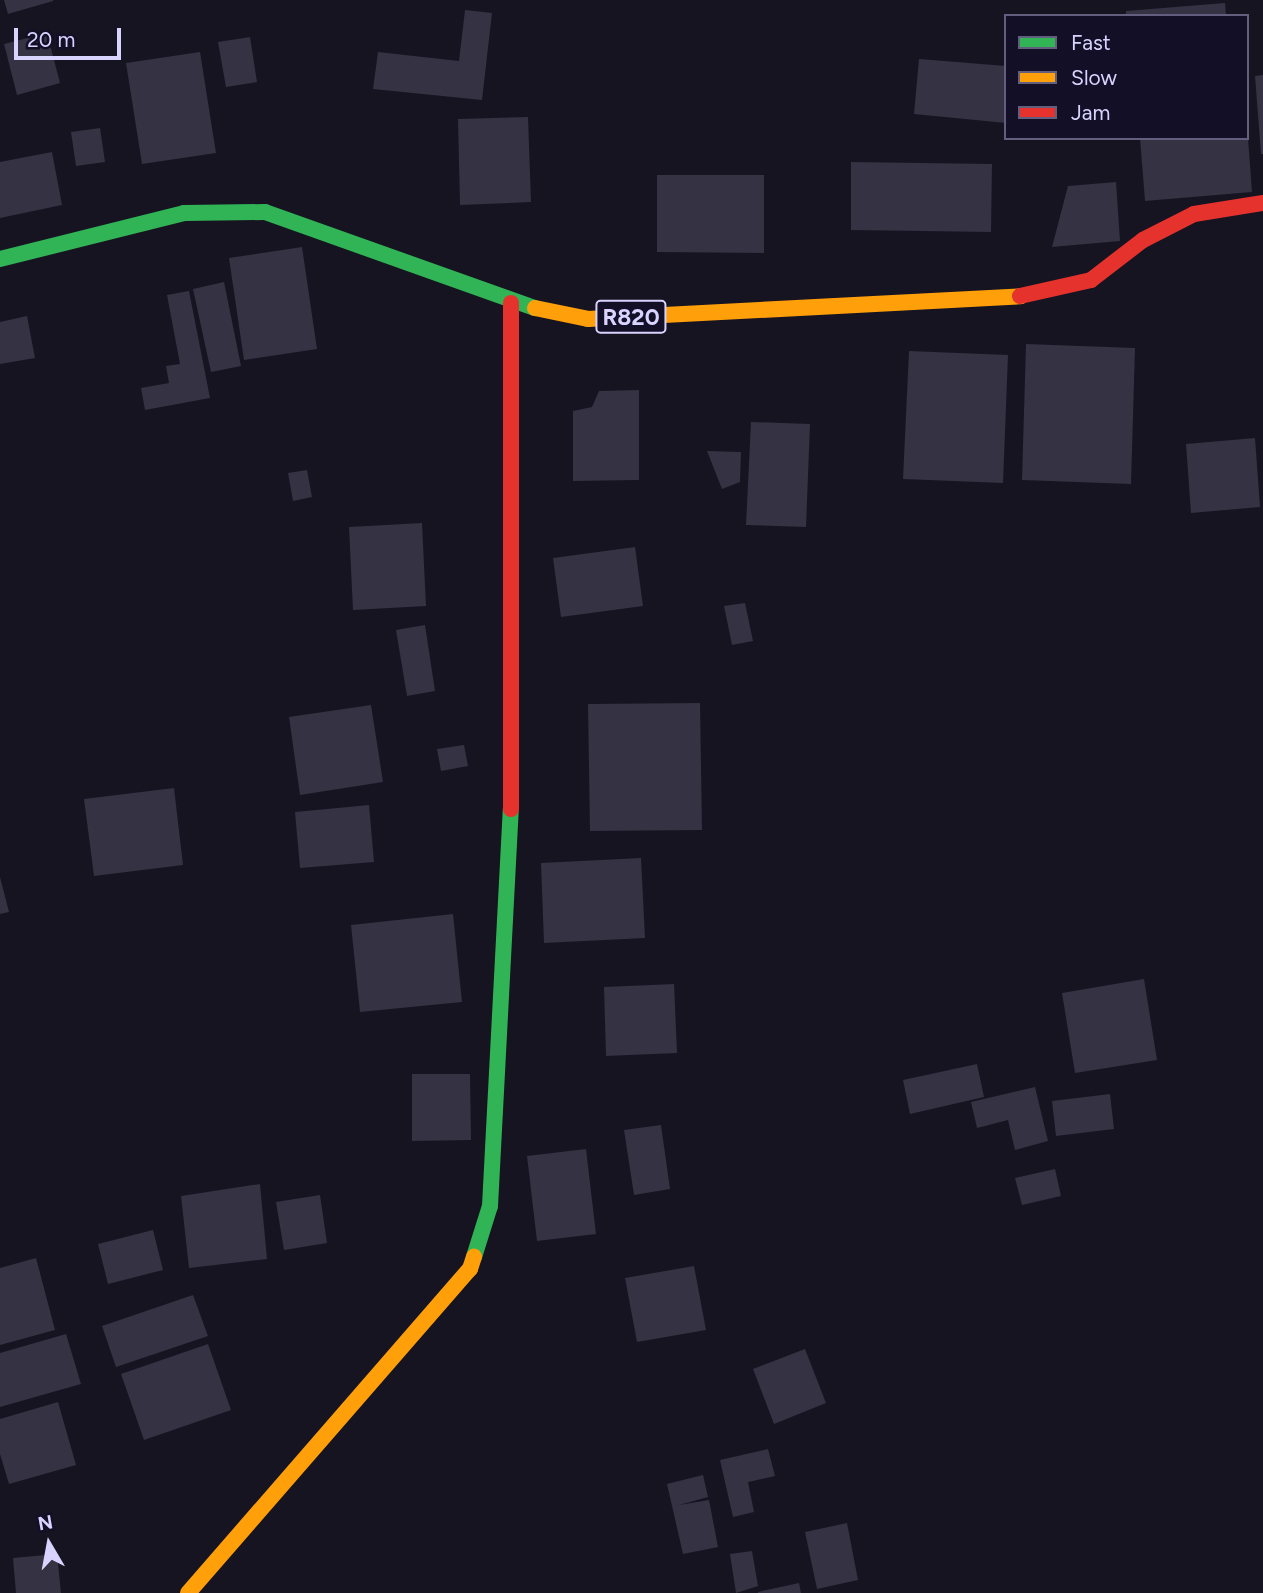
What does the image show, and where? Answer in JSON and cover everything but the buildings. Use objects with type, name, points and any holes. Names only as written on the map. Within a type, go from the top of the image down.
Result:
[{"type":"street","name":"R820","points":[[0,259],[184,213],[265,212],[405,259],[511,303],[589,320],[1038,295],[1091,280],[1143,240],[1194,214],[1263,203]]},
{"type":"street","points":[[188,1593],[470,1269],[490,1206],[499,1094],[513,757],[511,303]]},
{"type":"traffic: fast","points":[[0,259],[184,213],[265,212],[535,308]]},
{"type":"traffic: fast","points":[[474,1257],[490,1206],[511,809]]},
{"type":"traffic: slow","points":[[535,308],[588,319],[1020,296]]},
{"type":"traffic: slow","points":[[188,1593],[470,1269],[474,1257]]},
{"type":"traffic: jam","points":[[1020,296],[1091,280],[1143,240],[1194,214],[1263,203]]},
{"type":"traffic: jam","points":[[511,303],[511,809]]}]
